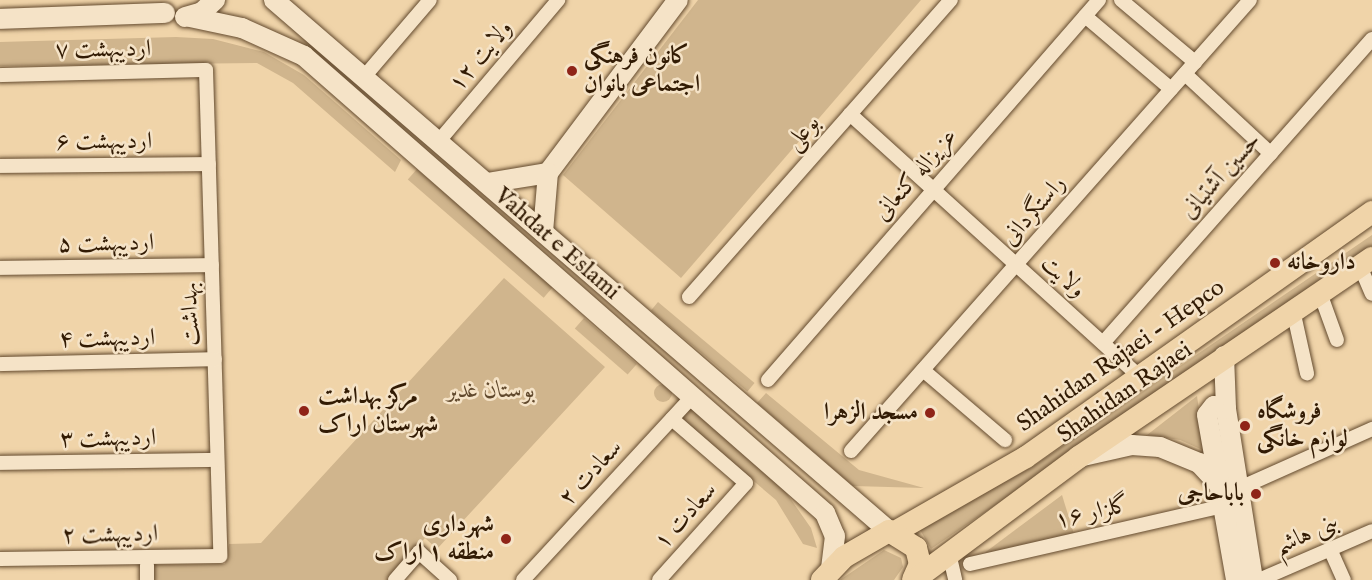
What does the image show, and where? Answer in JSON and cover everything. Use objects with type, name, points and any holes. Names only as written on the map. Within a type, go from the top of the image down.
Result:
[{"type":"main road","points":[[190,16],[216,0]]},
{"type":"main road","points":[[543,232],[548,173],[678,0]]},
{"type":"main road","name":"Vahdat e Eslami","points":[[286,3],[364,76],[892,532]]},
{"type":"main road","name":"Vahdat e Eslami","points":[[0,19],[158,6],[242,28],[304,56],[813,503],[833,526],[824,577]]},
{"type":"main road","points":[[487,183],[548,173]]},
{"type":"main road","name":"Shahidan Rajaei - Hepco","points":[[824,577],[892,532],[1026,457],[1372,212]]},
{"type":"main road","name":"Shahidan Rajaei","points":[[914,580],[1079,457],[1224,356],[1366,262]]},
{"type":"main road","points":[[1224,356],[1226,409],[1214,406],[1207,415],[1231,488],[1253,580]]},
{"type":"main road","points":[[1079,457],[1132,445],[1160,447],[1199,463],[1231,488]]},
{"type":"main road","points":[[813,503],[830,499],[835,484]]},
{"type":"main road","points":[[1231,488],[1224,506],[1236,580]]},
{"type":"main road","points":[[892,532],[916,548],[920,564],[914,580]]},
{"type":"street","points":[[364,76],[430,0]]},
{"type":"street","name":"ولایت ۱۲","points":[[439,141],[558,0]]},
{"type":"street","name":"بوعلی","points":[[689,297],[951,0]]},
{"type":"street","name":"عزیزاله کنعانی","points":[[768,380],[1098,0]]},
{"type":"street","points":[[1121,0],[1195,62]]},
{"type":"street","name":"راستگردانی","points":[[851,451],[1250,0]]},
{"type":"street","points":[[1085,16],[1171,89]]},
{"type":"street","name":"حسین آشتیانی","points":[[1103,343],[1372,39]]},
{"type":"street","name":"اردیبهشت ۷","points":[[0,75],[207,70]]},
{"type":"street","name":"بهداشت","points":[[207,70],[220,555]]},
{"type":"street","points":[[1185,74],[1271,154]]},
{"type":"street","name":"ولایت","points":[[850,114],[1139,376]]},
{"type":"street","name":"اردیبهشت ۶","points":[[0,166],[209,164]]},
{"type":"street","points":[[1366,262],[1372,294]]},
{"type":"street","name":"اردیبهشت ۵","points":[[0,268],[212,264]]},
{"type":"street","points":[[1320,293],[1337,340]]},
{"type":"street","points":[[1293,310],[1307,373]]},
{"type":"street","name":"اردیبهشت ۴","points":[[0,364],[214,359]]},
{"type":"street","points":[[922,370],[1005,440]]},
{"type":"street","name":"سعادت ۲","points":[[523,580],[692,396]]},
{"type":"street","name":"سعادت ۱","points":[[659,580],[746,483],[672,419]]},
{"type":"street","points":[[1231,488],[1372,429]]},
{"type":"street","name":"اردیبهشت ۳","points":[[0,463],[217,460]]},
{"type":"street","name":"گلزار ۱۶","points":[[970,564],[1224,506]]},
{"type":"street","name":"بنی هاشم","points":[[1259,580],[1372,531]]},
{"type":"street","points":[[1330,549],[1344,580]]},
{"type":"street","points":[[395,580],[419,552],[450,580]]},
{"type":"street","points":[[949,553],[955,580]]},
{"type":"street","name":"اردیبهشت ۲","points":[[0,559],[220,555]]},
{"type":"street","points":[[147,565],[147,580]]},
{"type":"green space","points":[[698,0],[921,0],[681,278],[563,175]]},
{"type":"green space","points":[[176,37],[213,39],[264,52],[304,75],[401,160],[395,172],[293,83],[257,63],[0,66],[0,42]]},
{"type":"green space","points":[[417,169],[553,287],[544,298],[408,180]]},
{"type":"green space","points":[[1372,235],[1372,248],[931,549],[919,528],[1032,467]]},
{"type":"green space","name":"بوستان غدیر","points":[[504,278],[605,367],[437,549],[425,538],[389,580],[154,580],[154,565],[225,564],[229,544],[261,543]]},
{"type":"green space","points":[[658,302],[755,383],[747,391],[651,310]]},
{"type":"green space","points":[[584,318],[637,364],[628,374],[575,329]]},
{"type":"green space","points":[[663,384],[669,387],[672,393],[669,399],[663,402],[657,399],[654,393],[657,387]]},
{"type":"green space","points":[[766,393],[859,470],[924,488],[853,486],[757,403]]},
{"type":"green space","points":[[1197,396],[1205,451],[1180,440],[1147,435]]},
{"type":"green space","points":[[689,407],[785,491],[811,528],[817,548],[803,544],[776,500],[679,418]]},
{"type":"green space","points":[[1062,495],[1074,534],[979,557]]},
{"type":"green space","points":[[884,550],[901,558],[903,567],[894,580],[840,580]]},
{"type":"place","name":"کانون فرهنگی اجتماعی بانوان","points":[[572,71]]},
{"type":"place","name":"داروخانه","points":[[1275,263]]},
{"type":"place","name":"مرکز بهداشت شهرستان اراک","points":[[304,411]]},
{"type":"place","name":"مسجد الزهرا","points":[[930,413]]},
{"type":"place","name":"فروشگاه لوازم خانگی","points":[[1245,426]]},
{"type":"place","name":"باباحاجی","points":[[1256,494]]},
{"type":"place","name":"شهرداری منطقه ۱ اراک","points":[[506,539]]}]
